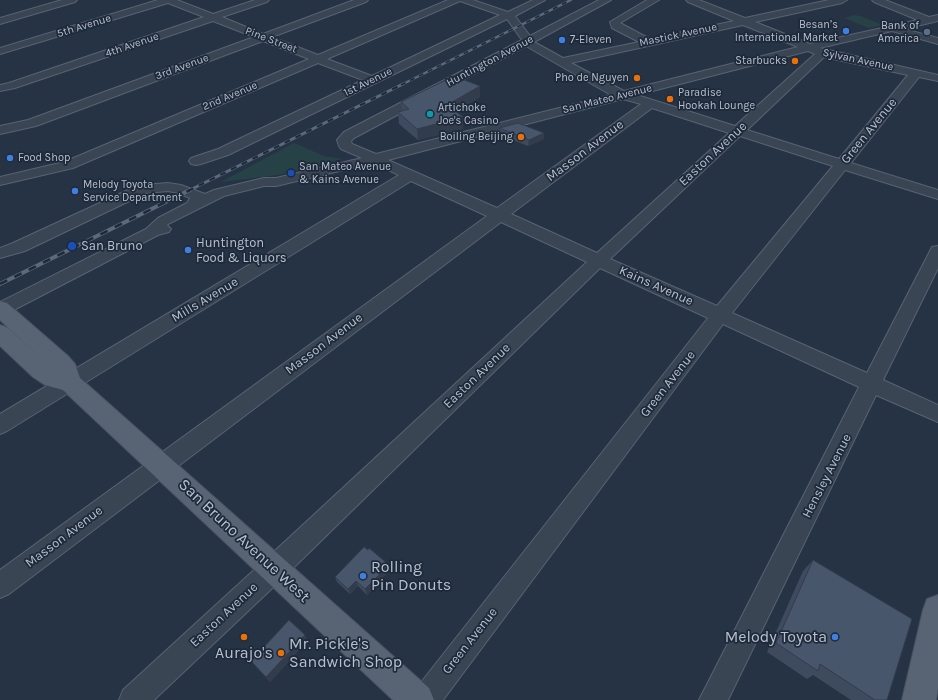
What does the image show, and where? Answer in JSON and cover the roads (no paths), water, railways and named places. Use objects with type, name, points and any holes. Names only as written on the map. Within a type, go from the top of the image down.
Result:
[{"type":"main road","name":"San Bruno Avenue West","points":[[0,309],[60,362],[67,370],[70,382]]},
{"type":"main road","name":"San Bruno Avenue West","points":[[0,333],[41,371],[53,378],[70,382],[417,700]]},
{"type":"main road","points":[[919,700],[938,610]]},
{"type":"street","points":[[0,20],[72,0]]},
{"type":"street","name":"Pine Street","points":[[168,0],[372,80]]},
{"type":"street","name":"5th Avenue","points":[[0,51],[168,0]]},
{"type":"street","name":"4th Avenue","points":[[0,88],[11,86],[264,0]]},
{"type":"street","name":"3rd Avenue","points":[[0,130],[32,123],[362,0]]},
{"type":"street","name":"2nd Avenue","points":[[0,181],[68,165],[456,0]]},
{"type":"street","points":[[464,0],[508,14],[531,45],[621,95],[938,195]]},
{"type":"street","name":"1st Avenue","points":[[196,161],[223,152],[508,14],[540,0]]},
{"type":"street","name":"Huntington Avenue","points":[[375,159],[346,146],[344,140],[349,135],[606,0]]},
{"type":"street","points":[[648,42],[616,26],[615,22],[654,0]]},
{"type":"street","name":"Mastick Avenue","points":[[561,62],[742,21],[789,6],[842,0]]},
{"type":"street","points":[[877,0],[933,19]]},
{"type":"street","name":"Sylvan Avenue","points":[[696,1],[822,53],[938,78]]},
{"type":"street","name":"San Mateo Avenue","points":[[200,203],[223,199],[266,188],[276,182],[375,159],[807,48],[933,19]]},
{"type":"street","points":[[892,28],[912,36],[938,41]]},
{"type":"street","name":"Easton Avenue","points":[[133,700],[274,569],[599,260],[822,53]]},
{"type":"street","name":"Green Avenue","points":[[425,700],[720,315],[916,73]]},
{"type":"street","name":"Masson Avenue","points":[[0,585],[649,104]]},
{"type":"street","name":"Kains Avenue","points":[[375,159],[938,414]]},
{"type":"street","name":"Mills Avenue","points":[[0,425],[410,175]]},
{"type":"street","points":[[0,253],[19,247],[113,203],[153,197],[170,199],[184,204],[200,203]]},
{"type":"street","points":[[0,309],[152,232],[170,227],[200,203]]},
{"type":"street","name":"Hensley Avenue","points":[[714,700],[873,384],[938,251]]},
{"type":"railway","points":[[403,84],[571,0]]},
{"type":"railway","points":[[188,191],[403,84]]},
{"type":"railway","points":[[0,284],[190,190]]},
{"type":"place","name":"Besan’s International Market","points":[[846,31]]},
{"type":"place","name":"Bank of America","points":[[927,32]]},
{"type":"place","name":"7-Eleven","points":[[562,40]]},
{"type":"place","name":"Starbucks","points":[[795,61]]},
{"type":"place","name":"Pho de Nguyen","points":[[637,78]]},
{"type":"place","name":"Paradise Hookah Lounge","points":[[670,99]]},
{"type":"place","name":"Artichoke Joe's Casino","points":[[430,114]]},
{"type":"place","name":"Boiling Beijing","points":[[521,137]]},
{"type":"place","name":"Food Shop","points":[[10,158]]},
{"type":"place","name":"San Mateo Avenue & Kains Avenue","points":[[291,173]]},
{"type":"place","name":"Melody Toyota Service Department","points":[[75,191]]},
{"type":"place","name":"San Bruno","points":[[72,246]]},
{"type":"place","name":"Huntington Food & Liquors","points":[[188,250]]},
{"type":"place","name":"Rolling Pin Donuts","points":[[363,576]]},
{"type":"place","name":"Aurajo's","points":[[244,637]]},
{"type":"place","name":"Melody Toyota","points":[[835,637]]},
{"type":"place","name":"Mr. Pickle's Sandwich Shop","points":[[281,653]]}]
